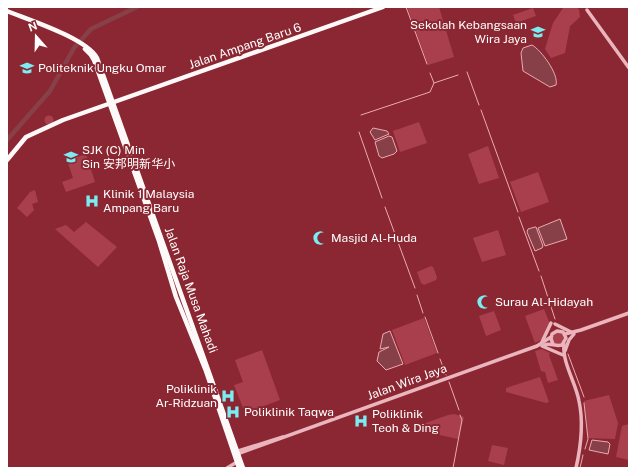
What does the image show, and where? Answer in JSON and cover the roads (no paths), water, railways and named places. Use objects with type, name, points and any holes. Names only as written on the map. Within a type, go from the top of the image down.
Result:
[{"type":"main road","name":"Jalan Ampang Baru 6","points":[[7,160],[30,134],[111,103],[383,7]]},
{"type":"main road","name":"Jalan Raja Musa Mahadi","points":[[7,12],[72,40],[82,46],[91,55],[111,103],[174,276],[239,465]]},
{"type":"main road","name":"Jalan Raja Musa Mahadi","points":[[111,103],[181,306],[236,453]]},
{"type":"main road","points":[[159,240],[174,276],[181,306]]},
{"type":"street","points":[[587,10],[629,68]]},
{"type":"street","points":[[564,354],[566,336],[629,313]]},
{"type":"street","points":[[564,354],[541,344],[553,324],[572,333]]},
{"type":"street","name":"Jalan Wira Jaya","points":[[236,453],[537,346],[557,331],[566,336]]},
{"type":"street","points":[[564,354],[572,333]]},
{"type":"street","points":[[551,337],[564,354],[567,361],[580,408],[582,439],[576,468]]},
{"type":"street","name":"Jalan Wira Jaya","points":[[541,344],[564,344]]},
{"type":"street","points":[[226,468],[239,465]]},
{"type":"street","points":[[230,468],[239,465]]},
{"type":"waterway","points":[[7,140],[50,91],[74,48],[91,29],[137,7]]},
{"type":"waterway","points":[[406,7],[427,64]]},
{"type":"waterway","points":[[467,72],[479,105]]},
{"type":"waterway","points":[[361,115],[430,92],[434,83],[430,73]]},
{"type":"waterway","points":[[434,83],[458,75]]},
{"type":"waterway","points":[[481,110],[518,212]]},
{"type":"waterway","points":[[359,132],[382,198]]},
{"type":"waterway","points":[[385,207],[415,288]]},
{"type":"waterway","points":[[519,217],[539,271]]},
{"type":"waterway","points":[[541,276],[555,319]]},
{"type":"waterway","points":[[417,295],[423,313]]},
{"type":"waterway","points":[[425,317],[438,353]]},
{"type":"waterway","points":[[568,354],[584,397]]},
{"type":"waterway","points":[[440,359],[446,375]]},
{"type":"waterway","points":[[449,382],[459,410]]},
{"type":"waterway","points":[[584,403],[588,439],[585,449]]},
{"type":"waterway","points":[[453,468],[462,420],[460,415]]},
{"type":"waterway","points":[[580,468],[583,455]]},
{"type":"place","name":"Sekolah Kebangsaan Wira Jaya","points":[[538,32]]},
{"type":"place","name":"Politeknik Ungku Omar","points":[[27,68]]},
{"type":"place","name":"SJK (C) Min Sin 安邦明新华小","points":[[71,157]]},
{"type":"place","name":"Klinik 1 Malaysia Ampang Baru","points":[[92,201]]},
{"type":"place","name":"Masjid Al-Huda","points":[[320,238]]},
{"type":"place","name":"Surau Al-Hidayah","points":[[484,302]]},
{"type":"place","name":"Poliklinik Ar-Ridzuan","points":[[228,396]]},
{"type":"place","name":"Poliklinik Taqwa","points":[[233,412]]},
{"type":"place","name":"Poliklinik Teoh & Ding","points":[[361,421]]}]
